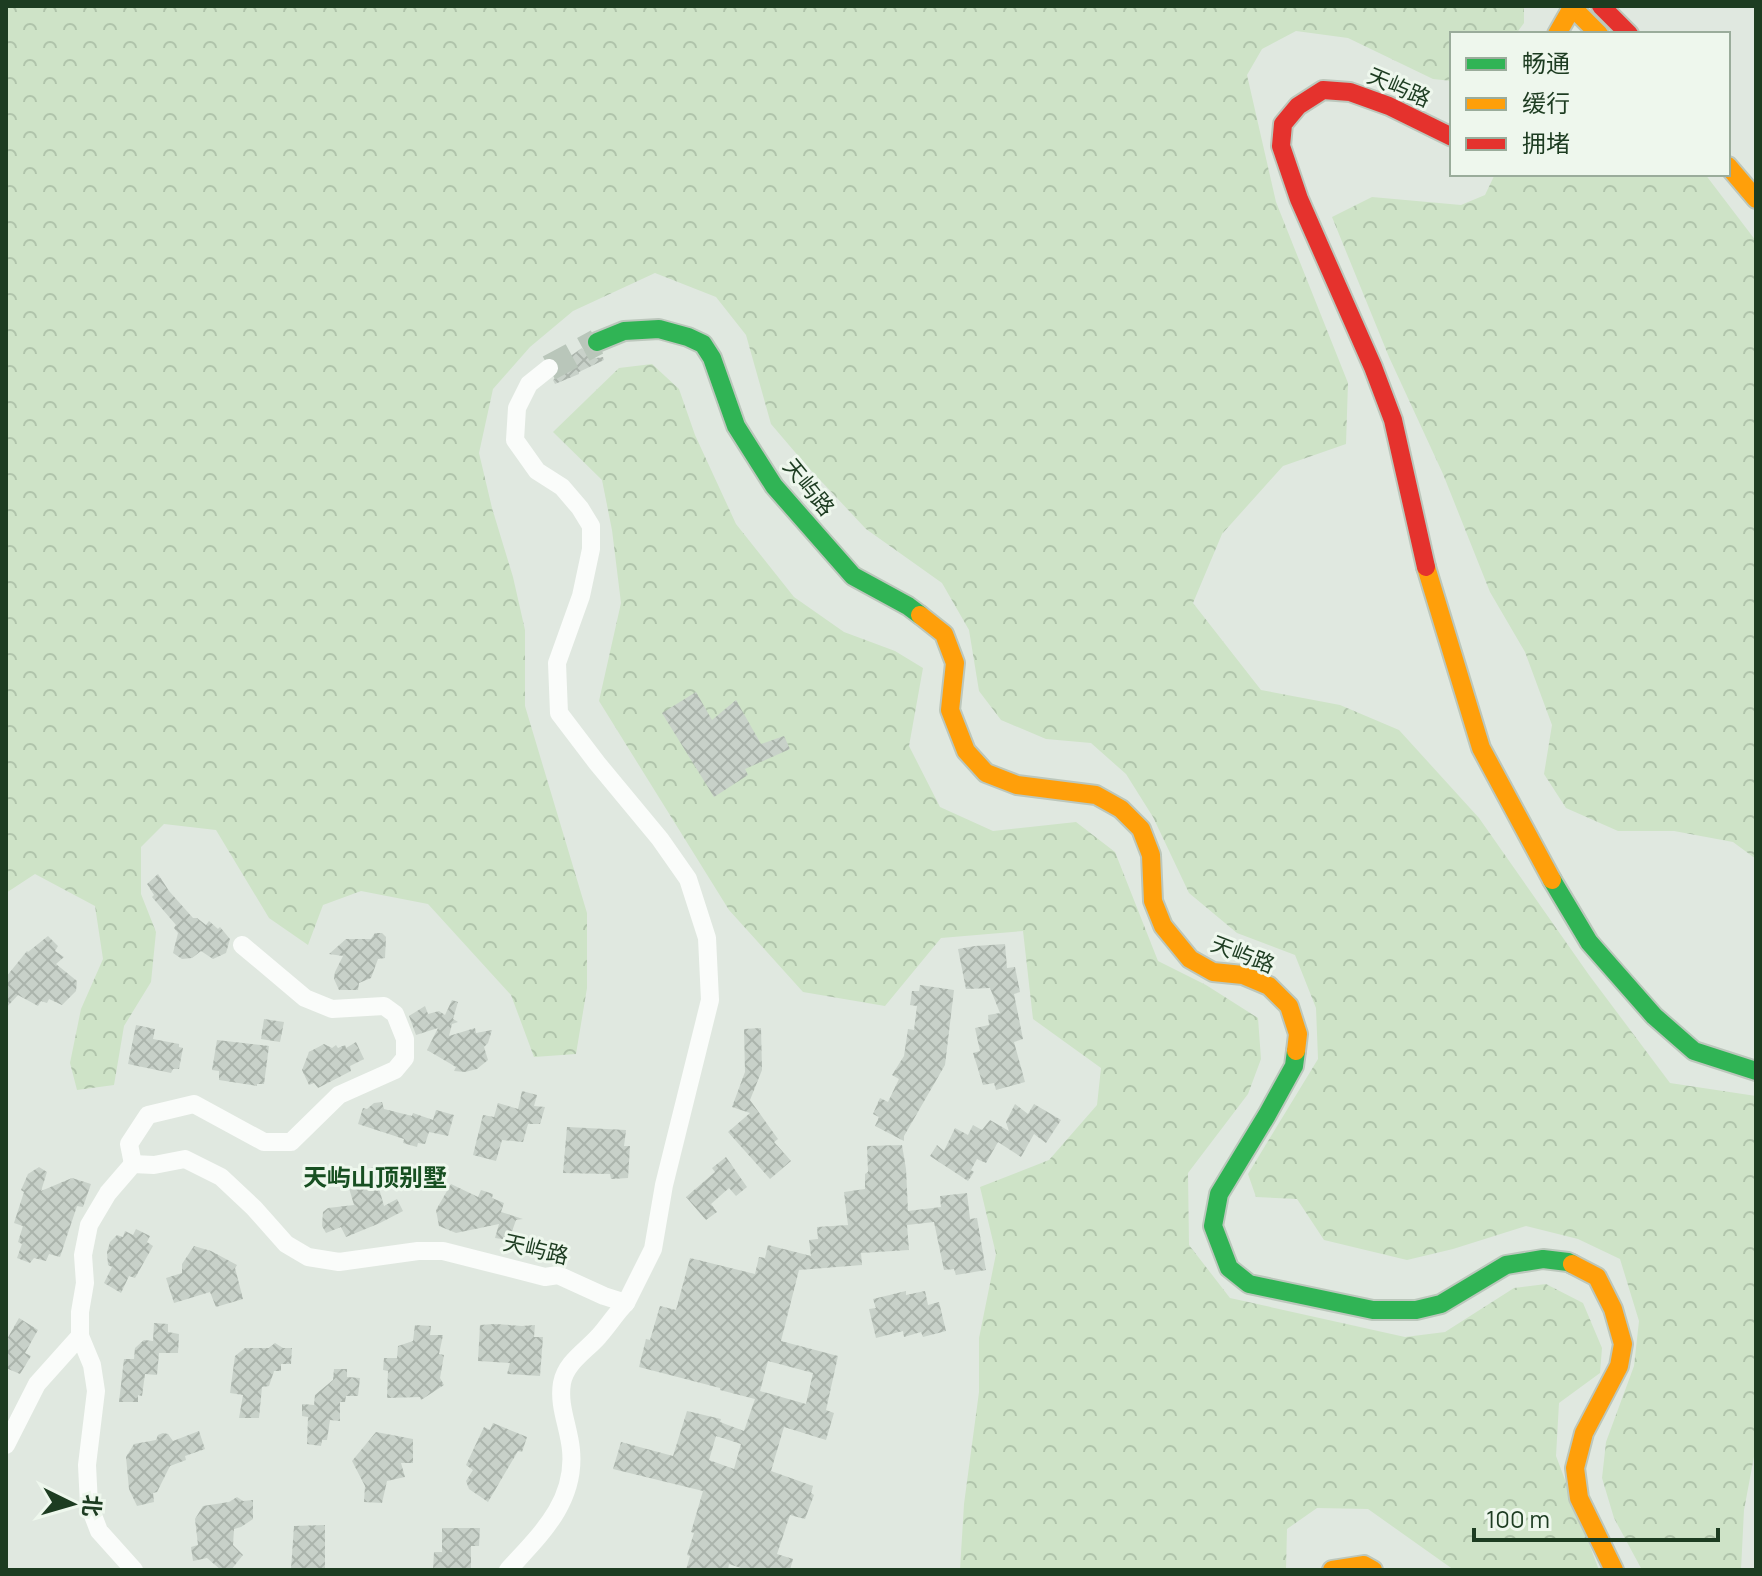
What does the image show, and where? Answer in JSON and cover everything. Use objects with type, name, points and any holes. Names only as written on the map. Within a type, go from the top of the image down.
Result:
[{"type":"street","points":[[1558,32],[1572,6],[1597,32]]},
{"type":"street","points":[[1601,6],[1627,32]]},
{"type":"street","name":"天屿路","points":[[1450,136],[1389,106],[1350,92],[1323,90],[1298,106],[1283,124],[1281,146],[1299,199],[1393,420],[1430,585],[1481,748],[1532,845],[1589,942],[1654,1016],[1694,1051],[1756,1071]]},
{"type":"street","points":[[1731,158],[1756,173]]},
{"type":"street","points":[[1731,158],[1756,199]]},
{"type":"street","name":"天屿路","points":[[597,342],[624,331],[659,329],[703,344],[712,358],[736,426],[774,486],[853,576],[908,606],[944,634],[955,663],[950,710],[966,751],[986,773],[1017,785],[1096,795],[1121,809],[1141,829],[1151,855],[1153,901],[1163,926],[1190,959],[1213,972],[1243,975],[1269,986],[1289,1006],[1298,1034],[1294,1066],[1219,1194],[1213,1226],[1229,1268],[1249,1284],[1373,1310],[1416,1310],[1441,1304],[1506,1265],[1543,1259],[1568,1262],[1597,1277],[1613,1309],[1623,1344],[1619,1366],[1584,1433],[1575,1468],[1579,1498],[1614,1570]]},
{"type":"street","points":[[508,1570],[562,1504],[570,1475],[571,1450],[561,1403],[562,1381],[571,1362],[599,1336],[626,1303],[653,1249],[664,1185],[710,1000],[707,938],[688,879],[660,839],[559,713],[557,663],[581,596],[591,549],[591,526],[562,487],[537,471],[515,440],[517,408],[529,384],[549,368]]},
{"type":"street","points":[[134,1570],[99,1531],[89,1505],[87,1465],[96,1391],[92,1365],[80,1336],[85,1283],[83,1255],[89,1225],[108,1193],[133,1164],[129,1144],[148,1115],[194,1104],[264,1142],[291,1142],[339,1095],[395,1070],[405,1058],[405,1039],[395,1014],[384,1006],[332,1009],[305,998],[242,945]]},
{"type":"street","name":"天屿路","points":[[133,1164],[154,1165],[185,1159],[221,1177],[286,1244],[308,1257],[339,1262],[418,1251],[443,1251],[545,1277],[558,1275],[626,1303]]},
{"type":"street","points":[[6,1445],[37,1384],[80,1336]]},
{"type":"street","points":[[1332,1570],[1364,1565],[1373,1570]]},
{"type":"green space","points":[[6,6],[1524,6],[1524,23],[1517,32],[1450,32],[1450,81],[1433,79],[1348,38],[1296,31],[1262,49],[1247,75],[1276,202],[1348,383],[1346,444],[1283,466],[1222,534],[1193,603],[1261,690],[1340,705],[1399,730],[1479,818],[1589,975],[1670,1083],[1756,1096],[1756,1446],[1744,1510],[1741,1570],[1642,1570],[1614,1518],[1602,1478],[1606,1442],[1634,1366],[1639,1321],[1620,1259],[1578,1239],[1526,1226],[1407,1260],[1324,1240],[1297,1199],[1256,1197],[1248,1174],[1318,1059],[1316,1008],[1295,955],[1237,933],[1189,893],[1153,817],[1126,774],[1091,743],[1046,739],[1001,720],[979,691],[969,630],[942,583],[866,529],[771,424],[746,335],[716,297],[655,273],[573,311],[530,347],[493,389],[479,453],[525,630],[525,706],[587,913],[587,988],[576,1054],[534,1057],[511,995],[428,904],[361,891],[323,905],[308,945],[269,918],[216,830],[164,824],[141,847],[141,894],[156,932],[151,982],[124,1026],[114,1085],[77,1090],[70,1063],[81,1009],[103,959],[95,906],[35,874],[6,893]]},
{"type":"green space","points":[[1494,176],[1707,176],[1756,241],[1756,859],[1733,842],[1674,831],[1618,831],[1566,808],[1544,774],[1552,725],[1525,652],[1490,592],[1443,474],[1389,357],[1332,217],[1372,197],[1461,205],[1485,195]]},
{"type":"green space","points":[[652,364],[679,389],[695,435],[736,524],[794,597],[844,632],[895,651],[923,668],[909,746],[940,807],[993,831],[1076,822],[1115,852],[1158,961],[1206,985],[1258,1018],[1261,1059],[1248,1094],[1188,1173],[1189,1245],[1230,1298],[1405,1337],[1445,1332],[1514,1288],[1546,1284],[1583,1303],[1602,1348],[1600,1373],[1559,1403],[1556,1456],[1599,1570],[1454,1570],[1368,1509],[1317,1508],[1287,1529],[1286,1570],[960,1570],[964,1504],[979,1392],[979,1338],[996,1254],[980,1187],[1049,1160],[1097,1105],[1101,1068],[1033,1019],[1023,931],[941,938],[885,1006],[803,992],[729,910],[599,701],[621,603],[612,530],[602,480],[553,432],[619,368]]},
{"type":"building","points":[[582,348],[588,355],[603,357],[604,360],[555,384],[553,380],[561,367],[558,360],[552,357],[569,350],[569,357]]},
{"type":"building","points":[[696,692],[712,720],[736,700],[761,744],[784,736],[790,749],[745,769],[748,775],[714,797],[662,713]]},
{"type":"building","points":[[158,874],[193,918],[206,925],[209,921],[218,929],[220,927],[230,939],[226,953],[213,959],[201,951],[192,958],[182,959],[173,953],[178,933],[174,928],[176,925],[152,897],[154,895],[147,884]]},
{"type":"building","points":[[375,933],[386,937],[385,958],[378,959],[371,978],[359,983],[358,990],[339,990],[334,979],[343,956],[329,954],[346,939],[371,939]]},
{"type":"building","points":[[48,936],[58,946],[55,951],[64,957],[56,964],[77,981],[76,991],[62,1005],[49,999],[47,1003],[41,1001],[38,1006],[18,995],[6,1008],[6,977],[27,951]]},
{"type":"building","points":[[1005,944],[1007,968],[1015,967],[1020,992],[1014,994],[1023,1039],[1014,1042],[1025,1082],[996,1090],[994,1083],[983,1085],[973,1053],[980,1051],[975,1028],[989,1025],[988,1015],[1000,1013],[990,988],[966,989],[958,949]]},
{"type":"building","points":[[920,985],[954,990],[945,1065],[904,1141],[875,1126],[879,1117],[873,1114],[880,1098],[888,1102],[899,1079],[892,1075],[904,1056],[908,1029],[914,1030],[917,1006],[910,1005],[912,991],[919,991]]},
{"type":"building","points":[[452,1000],[458,1002],[453,1019],[458,1022],[452,1024],[449,1036],[475,1028],[476,1033],[492,1030],[484,1047],[488,1060],[477,1069],[454,1071],[456,1067],[427,1050],[438,1028],[416,1035],[409,1016],[425,1006],[428,1014],[439,1011],[445,1015]]},
{"type":"building","points":[[264,1019],[284,1022],[280,1042],[261,1039]]},
{"type":"building","points":[[136,1025],[155,1029],[153,1039],[179,1044],[183,1048],[179,1069],[173,1069],[171,1073],[128,1064]]},
{"type":"building","points":[[761,1028],[762,1070],[750,1100],[778,1139],[774,1142],[791,1161],[770,1179],[728,1132],[750,1113],[732,1107],[745,1072],[744,1029]]},
{"type":"building","points":[[217,1040],[269,1046],[264,1084],[257,1086],[219,1080],[219,1071],[212,1070]]},
{"type":"building","points":[[356,1042],[364,1059],[350,1066],[351,1071],[318,1088],[314,1083],[309,1085],[302,1070],[309,1052],[324,1044],[332,1048],[345,1045],[346,1048]]},
{"type":"building","points":[[522,1091],[537,1095],[534,1106],[545,1107],[540,1124],[528,1124],[523,1142],[502,1140],[496,1161],[473,1155],[483,1115],[494,1117],[498,1103],[518,1109]]},
{"type":"building","points":[[382,1102],[384,1109],[412,1116],[413,1113],[433,1120],[436,1110],[454,1115],[448,1136],[429,1132],[425,1144],[418,1143],[417,1147],[403,1143],[404,1139],[358,1124],[363,1108]]},
{"type":"building","points":[[1015,1104],[1028,1114],[1034,1104],[1061,1120],[1046,1143],[1034,1134],[1021,1157],[998,1142],[986,1163],[977,1159],[968,1181],[930,1156],[937,1145],[944,1151],[955,1128],[968,1135],[973,1125],[982,1130],[990,1120],[1009,1131],[1006,1122]]},
{"type":"building","points":[[567,1127],[626,1130],[624,1146],[630,1146],[628,1178],[611,1179],[610,1174],[563,1173]]},
{"type":"building","points":[[902,1145],[908,1211],[941,1207],[940,1196],[967,1193],[970,1219],[977,1218],[986,1270],[956,1275],[954,1269],[944,1270],[934,1222],[907,1225],[909,1250],[861,1253],[862,1265],[799,1270],[781,1341],[838,1356],[826,1410],[834,1413],[826,1440],[784,1427],[771,1471],[813,1486],[811,1493],[814,1495],[805,1519],[790,1515],[777,1554],[793,1559],[790,1570],[747,1570],[729,1564],[728,1570],[686,1570],[694,1533],[691,1532],[703,1491],[613,1469],[621,1442],[673,1456],[687,1411],[721,1419],[720,1422],[744,1431],[755,1399],[639,1367],[646,1339],[650,1340],[660,1306],[676,1310],[690,1258],[755,1274],[759,1257],[765,1258],[768,1245],[811,1256],[809,1240],[818,1239],[817,1227],[848,1225],[844,1192],[865,1189],[867,1146]],"holes":[[[768,1361],[813,1373],[806,1404],[760,1391]],[[716,1436],[741,1444],[734,1469],[709,1460]]]},
{"type":"building","points":[[726,1157],[747,1187],[736,1196],[729,1188],[711,1204],[717,1212],[706,1220],[686,1197],[715,1172],[712,1168]]},
{"type":"building","points":[[39,1167],[47,1172],[41,1191],[72,1178],[91,1184],[83,1207],[77,1206],[60,1257],[49,1254],[46,1261],[34,1258],[30,1263],[17,1258],[23,1226],[14,1223],[28,1174]]},
{"type":"building","points":[[373,1167],[384,1206],[397,1199],[403,1211],[346,1237],[341,1227],[326,1233],[322,1226],[323,1212],[328,1208],[354,1205],[346,1178]]},
{"type":"building","points":[[451,1184],[478,1197],[481,1190],[493,1194],[492,1198],[504,1203],[501,1212],[523,1219],[516,1220],[509,1240],[495,1238],[499,1224],[456,1233],[439,1226],[436,1210]]},
{"type":"building","points":[[136,1229],[150,1236],[147,1242],[153,1246],[135,1278],[129,1276],[121,1293],[104,1283],[112,1267],[108,1265],[107,1252],[110,1242],[117,1235],[123,1237],[125,1231],[133,1235]]},
{"type":"building","points":[[194,1246],[237,1265],[235,1268],[243,1299],[216,1307],[210,1292],[174,1303],[166,1278],[182,1273],[182,1264]]},
{"type":"building","points":[[906,1291],[906,1295],[925,1291],[928,1305],[939,1302],[946,1331],[923,1337],[921,1332],[904,1337],[903,1331],[876,1338],[869,1309],[876,1308],[873,1299]]},
{"type":"building","points":[[19,1318],[38,1330],[25,1353],[31,1356],[20,1374],[6,1368],[6,1341]]},
{"type":"building","points":[[154,1323],[168,1324],[168,1332],[179,1334],[178,1353],[159,1353],[157,1375],[145,1374],[142,1396],[138,1395],[138,1402],[119,1402],[124,1359],[134,1359],[135,1348],[144,1340],[153,1341]]},
{"type":"building","points":[[415,1325],[431,1326],[430,1335],[443,1335],[439,1354],[444,1355],[440,1378],[444,1385],[421,1400],[420,1397],[387,1398],[388,1371],[383,1370],[384,1358],[397,1358],[398,1346],[413,1341]]},
{"type":"building","points":[[480,1325],[535,1325],[534,1337],[543,1337],[540,1376],[507,1374],[510,1363],[478,1361]]},
{"type":"building","points":[[275,1343],[283,1348],[292,1348],[291,1364],[281,1364],[281,1371],[274,1371],[269,1386],[262,1387],[259,1418],[239,1418],[243,1395],[230,1393],[235,1356],[245,1348],[269,1348]]},
{"type":"building","points":[[334,1369],[347,1369],[347,1377],[360,1378],[358,1396],[346,1396],[345,1402],[340,1402],[340,1421],[330,1420],[327,1440],[322,1440],[321,1446],[307,1444],[308,1417],[302,1416],[302,1404],[314,1405],[315,1395],[333,1380]]},
{"type":"building","points":[[493,1423],[527,1437],[522,1452],[518,1451],[488,1502],[469,1489],[466,1481],[473,1470],[466,1465],[484,1427],[490,1430]]},
{"type":"building","points":[[199,1431],[205,1449],[185,1456],[186,1460],[170,1466],[157,1492],[153,1493],[154,1502],[137,1506],[129,1489],[126,1457],[134,1444],[156,1440],[163,1433],[173,1441]]},
{"type":"building","points":[[376,1432],[413,1439],[413,1463],[401,1463],[405,1477],[387,1481],[382,1503],[364,1502],[365,1486],[352,1461]]},
{"type":"building","points":[[237,1497],[243,1501],[253,1500],[253,1519],[234,1529],[233,1545],[243,1555],[231,1570],[221,1570],[207,1558],[193,1561],[191,1547],[198,1545],[195,1519],[203,1506],[229,1502]]},
{"type":"building","points":[[325,1525],[325,1570],[291,1569],[294,1526]]},
{"type":"building","points":[[442,1528],[480,1528],[479,1546],[471,1546],[471,1570],[433,1570],[434,1552],[442,1552]]},
{"type":"tunnel","points":[[549,368],[597,342]]},
{"type":"traffic: fast","points":[[597,342],[624,331],[659,329],[703,344],[712,358],[736,426],[774,486],[853,576],[920,615]]},
{"type":"traffic: fast","points":[[1552,880],[1589,942],[1654,1016],[1694,1051],[1756,1071]]},
{"type":"traffic: fast","points":[[1296,1051],[1294,1066],[1219,1194],[1213,1226],[1229,1268],[1249,1284],[1373,1310],[1416,1310],[1441,1304],[1506,1265],[1543,1259],[1572,1264]]},
{"type":"traffic: slow","points":[[1571,6],[1597,32]]},
{"type":"traffic: slow","points":[[1558,32],[1573,6]]},
{"type":"traffic: slow","points":[[1730,168],[1756,199]]},
{"type":"traffic: slow","points":[[1426,567],[1481,748],[1552,880]]},
{"type":"traffic: slow","points":[[920,615],[944,634],[955,663],[950,710],[966,751],[986,773],[1017,785],[1096,795],[1121,809],[1141,829],[1151,855],[1153,901],[1163,926],[1190,959],[1213,972],[1243,975],[1269,986],[1289,1006],[1298,1034],[1296,1051]]},
{"type":"traffic: slow","points":[[1572,1264],[1597,1277],[1613,1309],[1623,1344],[1619,1366],[1584,1433],[1575,1468],[1579,1498],[1614,1570]]},
{"type":"traffic: slow","points":[[1332,1570],[1364,1565],[1373,1570]]},
{"type":"traffic: jam","points":[[1601,6],[1627,32]]},
{"type":"traffic: jam","points":[[1426,567],[1393,420],[1299,199],[1281,146],[1283,124],[1298,106],[1323,90],[1350,92],[1389,106],[1450,136]]},
{"type":"district","name":"天屿山顶别墅","points":[[375,1176]]}]
